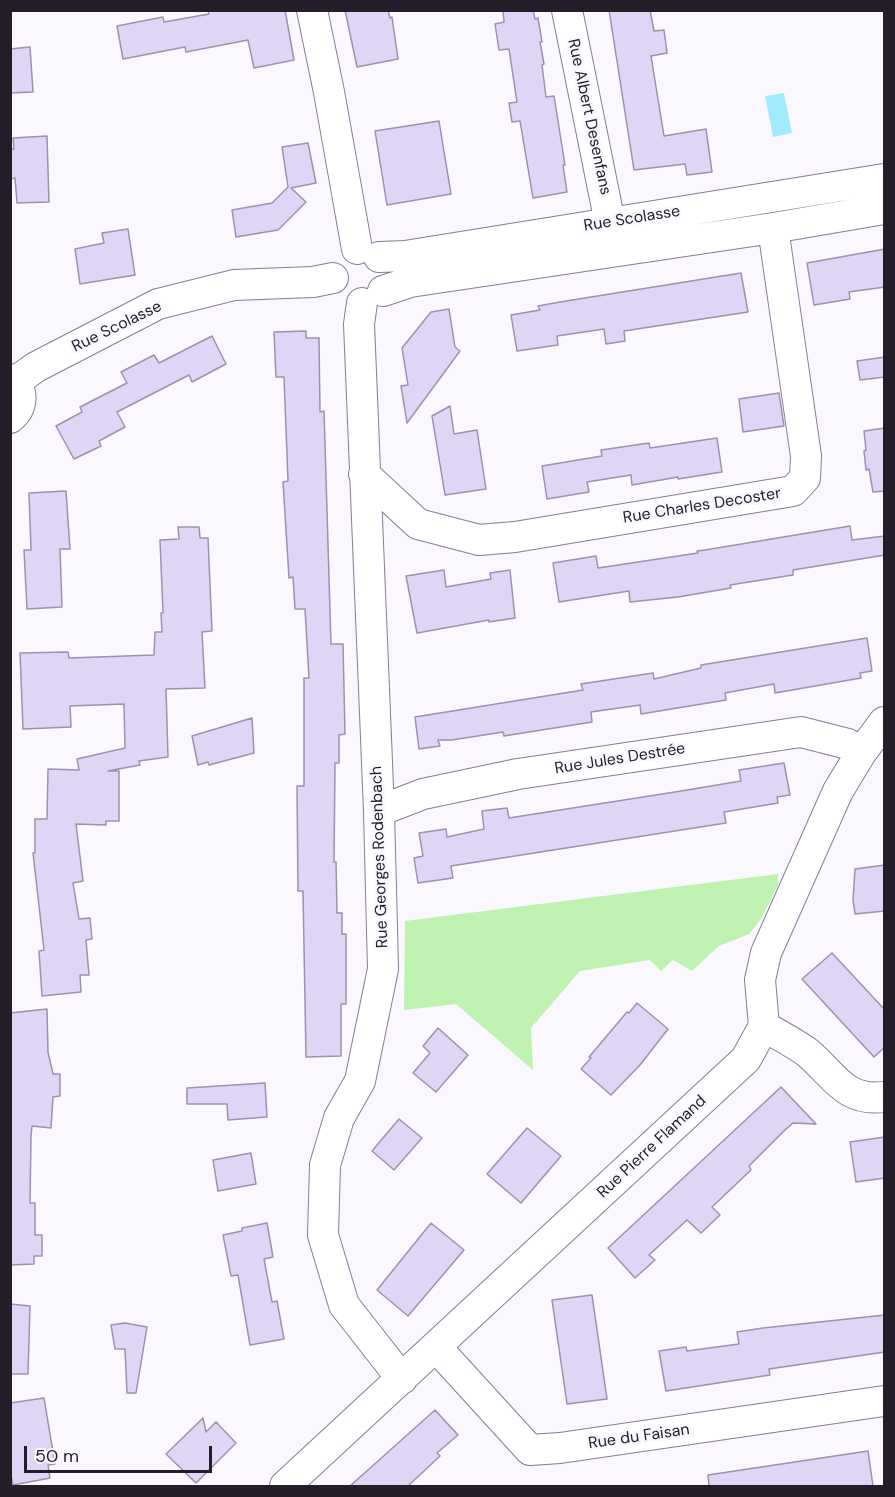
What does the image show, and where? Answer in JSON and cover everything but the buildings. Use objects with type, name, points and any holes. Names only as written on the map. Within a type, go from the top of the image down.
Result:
[{"type":"street","points":[[312,10],[329,92],[368,253]]},
{"type":"street","name":"Rue Albert Desenfans","points":[[567,10],[610,223]]},
{"type":"street","name":"Rue Scolasse","points":[[368,253],[405,256],[885,179]]},
{"type":"street","name":"Rue Scolasse","points":[[372,297],[410,282],[885,209]]},
{"type":"street","name":"Rue Charles Decoster","points":[[364,474],[418,524],[479,540],[514,537],[793,491],[805,478],[806,456],[773,228]]},
{"type":"street","points":[[349,252],[368,253],[386,267],[387,280],[372,297],[346,299],[335,286],[333,278],[337,262],[349,252]]},
{"type":"street","name":"Rue Scolasse","points":[[13,380],[158,304],[234,285],[314,282],[333,278]]},
{"type":"street","name":"Rue Georges Rodenbach","points":[[372,297],[359,324],[379,812],[383,969],[360,1081],[339,1118],[325,1165],[323,1236],[344,1305],[402,1379]]},
{"type":"street","points":[[10,418],[16,414],[21,404],[21,392],[13,380]]},
{"type":"street","points":[[885,722],[861,753],[838,791],[766,953],[760,980],[764,1026],[807,1053],[847,1092],[874,1098],[885,1097]]},
{"type":"street","name":"Rue Jules Destrée","points":[[379,812],[423,794],[518,774],[801,732],[848,744],[861,753]]},
{"type":"street","name":"Rue Pierre Flamand","points":[[285,1486],[746,1059],[764,1026]]},
{"type":"street","name":"Rue du Faisan","points":[[436,1347],[531,1450],[560,1448],[885,1401]]},
{"type":"green space","points":[[778,874],[778,885],[761,919],[749,934],[719,946],[692,971],[673,960],[661,971],[650,960],[580,971],[531,1028],[533,1070],[456,1004],[404,1010],[405,921]]},
{"type":"water","points":[[784,93],[792,133],[773,137],[765,96]]}]
